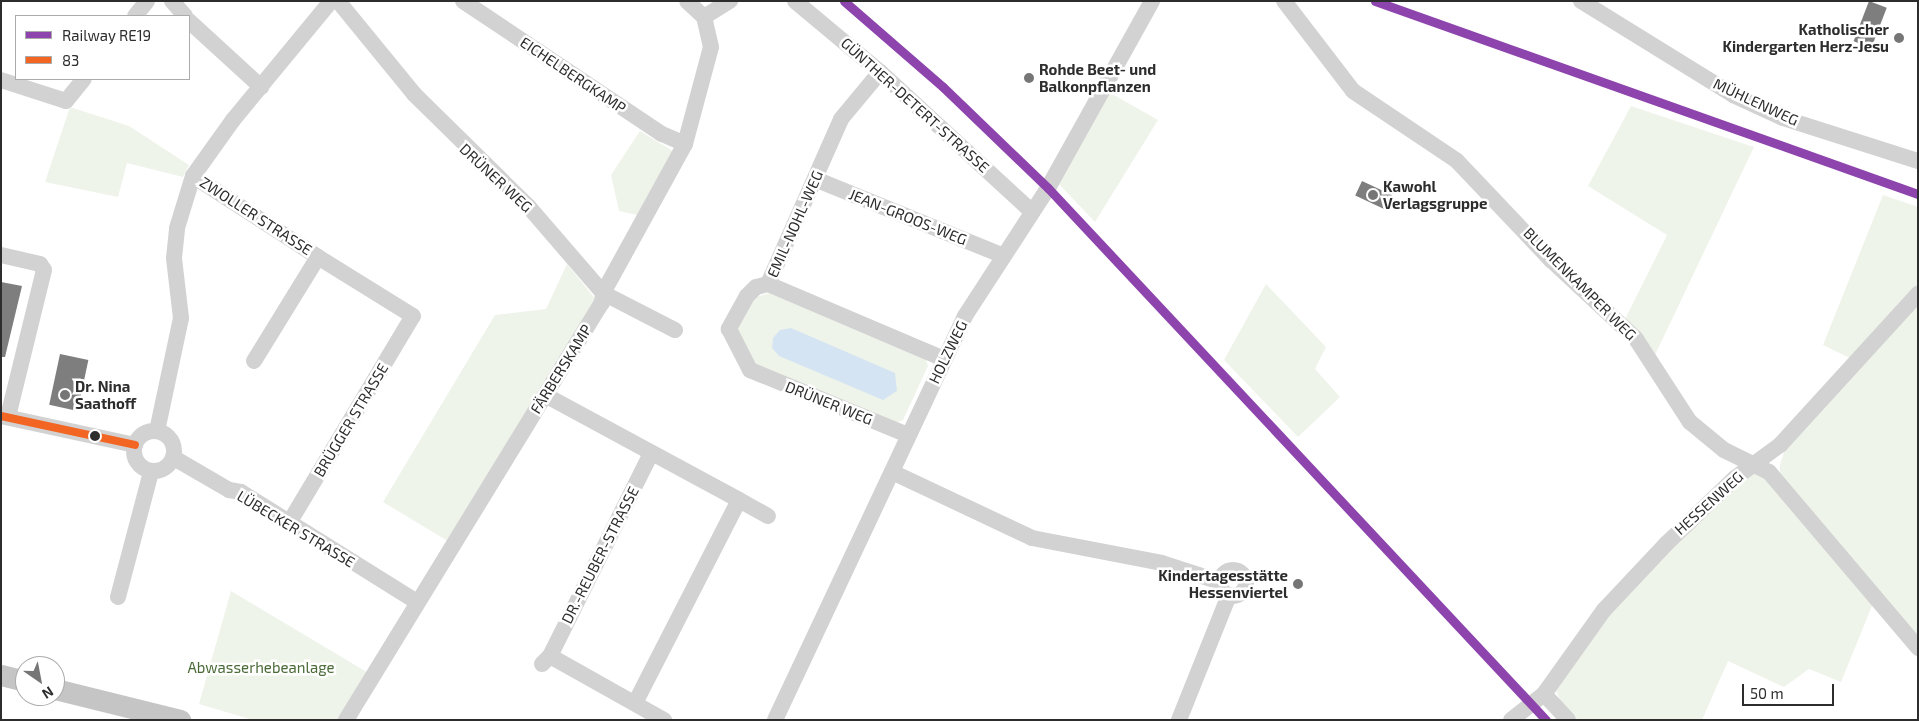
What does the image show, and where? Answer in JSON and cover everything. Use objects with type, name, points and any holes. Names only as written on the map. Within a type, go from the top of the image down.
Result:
[{"type":"main road","points":[[1,676],[15,679]]},
{"type":"main road","points":[[65,691],[180,720]]},
{"type":"street","points":[[135,15],[147,1]]},
{"type":"street","points":[[172,1],[184,15]]},
{"type":"street","points":[[157,431],[181,318],[174,258],[177,228],[193,176],[261,87],[331,1]]},
{"type":"street","name":"DRÜNER WEG","points":[[338,1],[414,94],[528,206],[603,293],[675,330]]},
{"type":"street","name":"EICHELBERGKAMP","points":[[463,1],[662,134],[685,144]]},
{"type":"street","points":[[687,1],[704,17],[730,1]]},
{"type":"street","name":"GÜNTHER-DETERT-STRASSE","points":[[795,1],[880,72],[1031,211]]},
{"type":"street","name":"HOLZWEG","points":[[775,720],[944,359],[1001,255],[1031,211],[1152,1]]},
{"type":"street","name":"BLUMENKAMPER WEG","points":[[1284,1],[1353,91],[1457,161],[1551,260],[1636,339],[1690,422],[1724,450],[1755,463],[1787,491],[1918,648]]},
{"type":"street","name":"MÜHLENWEG","points":[[1581,1],[1733,95],[1783,118],[1918,162]]},
{"type":"street","name":"FÄRBERSKAMP","points":[[346,720],[602,303],[603,293],[685,144],[712,47],[704,17]]},
{"type":"street","points":[[190,22],[261,87]]},
{"type":"street","name":"EMIL-NOHL-WEG","points":[[750,370],[729,329],[746,296],[756,287],[768,284],[841,119],[880,72]]},
{"type":"street","points":[[1,80],[66,101],[83,80]]},
{"type":"street","name":"ZWOLLER STRASSE","points":[[193,176],[413,316]]},
{"type":"street","name":"JEAN-GROOS-WEG","points":[[815,179],[1001,255]]},
{"type":"street","points":[[1,255],[40,264],[44,270],[5,416],[135,445]]},
{"type":"street","name":"ZWOLLER STRASSE","points":[[254,360],[318,257]]},
{"type":"street","points":[[768,284],[944,359]]},
{"type":"street","name":"HESSENWEG","points":[[1511,720],[1544,694],[1604,610],[1666,544],[1755,463],[1780,445],[1918,294]]},
{"type":"street","name":"BRÜGGER STRASSE","points":[[289,523],[413,316]]},
{"type":"street","name":"DRÜNER WEG","points":[[750,370],[908,435]]},
{"type":"street","points":[[545,394],[768,516]]},
{"type":"street","points":[[157,431],[168,436],[175,446],[174,458],[169,466],[151,472],[137,462],[135,445],[143,434],[157,431]]},
{"type":"street","name":"DR.-REUBER-STRASSE","points":[[651,453],[546,660],[636,701],[664,720]]},
{"type":"street","name":"LÜBECKER STRASSE","points":[[174,458],[229,490],[240,492],[417,602]]},
{"type":"street","points":[[118,597],[151,472]]},
{"type":"street","points":[[892,472],[1032,538],[1162,563],[1225,589],[1179,720]]},
{"type":"street","points":[[636,701],[739,500]]},
{"type":"street","points":[[1544,694],[1568,720]]},
{"type":"green space","points":[[1105,90],[1158,120],[1095,222],[1057,182]]},
{"type":"green space","points":[[1631,106],[1754,147],[1654,357],[1625,319],[1667,235],[1588,186]]},
{"type":"green space","points":[[70,107],[129,126],[189,165],[183,177],[127,163],[118,197],[45,182]]},
{"type":"green space","points":[[640,131],[676,153],[637,215],[619,211],[611,175]]},
{"type":"green space","points":[[1883,195],[1918,207],[1918,286],[1854,360],[1823,345]]},
{"type":"green space","points":[[567,264],[598,302],[451,543],[383,502],[495,315],[546,309]]},
{"type":"green space","points":[[1266,284],[1326,347],[1315,369],[1340,397],[1298,437],[1224,360]]},
{"type":"green space","points":[[770,293],[924,355],[928,366],[903,420],[895,423],[751,366],[734,329],[752,298]]},
{"type":"green space","points":[[1918,304],[1918,640],[1780,475],[1780,465],[1784,452]]},
{"type":"green space","points":[[1755,470],[1767,476],[1874,601],[1841,682],[1809,669],[1784,687],[1728,661],[1702,720],[1578,720],[1561,702],[1556,691],[1580,648],[1668,549]]},
{"type":"green space","name":"Abwasserhebeanlage","points":[[231,591],[370,674],[343,720],[253,720],[199,704]]},
{"type":"water","points":[[791,328],[895,373],[897,391],[883,400],[779,356],[772,348],[773,338],[780,330]]},
{"type":"building","points":[[1869,1],[1887,8],[1871,48],[1854,41]]},
{"type":"building","name":"Kawohl Verlagsgruppe","points":[[1362,181],[1392,195],[1385,209],[1355,196]]},
{"type":"building","points":[[1,282],[22,286],[5,357],[1,357]]},
{"type":"building","points":[[60,354],[88,360],[78,411],[49,405]]},
{"type":"rail line","name":"RE19","points":[[844,1],[943,87],[1048,188],[1546,720]]},
{"type":"rail line","name":"RE19","points":[[1375,1],[1918,194]]},
{"type":"transit line","name":"83","points":[[1,416],[135,445]]},
{"type":"place","name":"Katholischer Kindergarten Herz-Jesu","points":[[1899,38]]},
{"type":"place","name":"Rohde Beet- und Balkonpflanzen","points":[[1029,78]]},
{"type":"place","name":"Kawohl Verlagsgruppe","points":[[1373,195]]},
{"type":"place","name":"Dr. Nina Saathoff","points":[[65,395]]},
{"type":"place","name":"Kindertagesstätte Hessenviertel","points":[[1298,584]]}]
